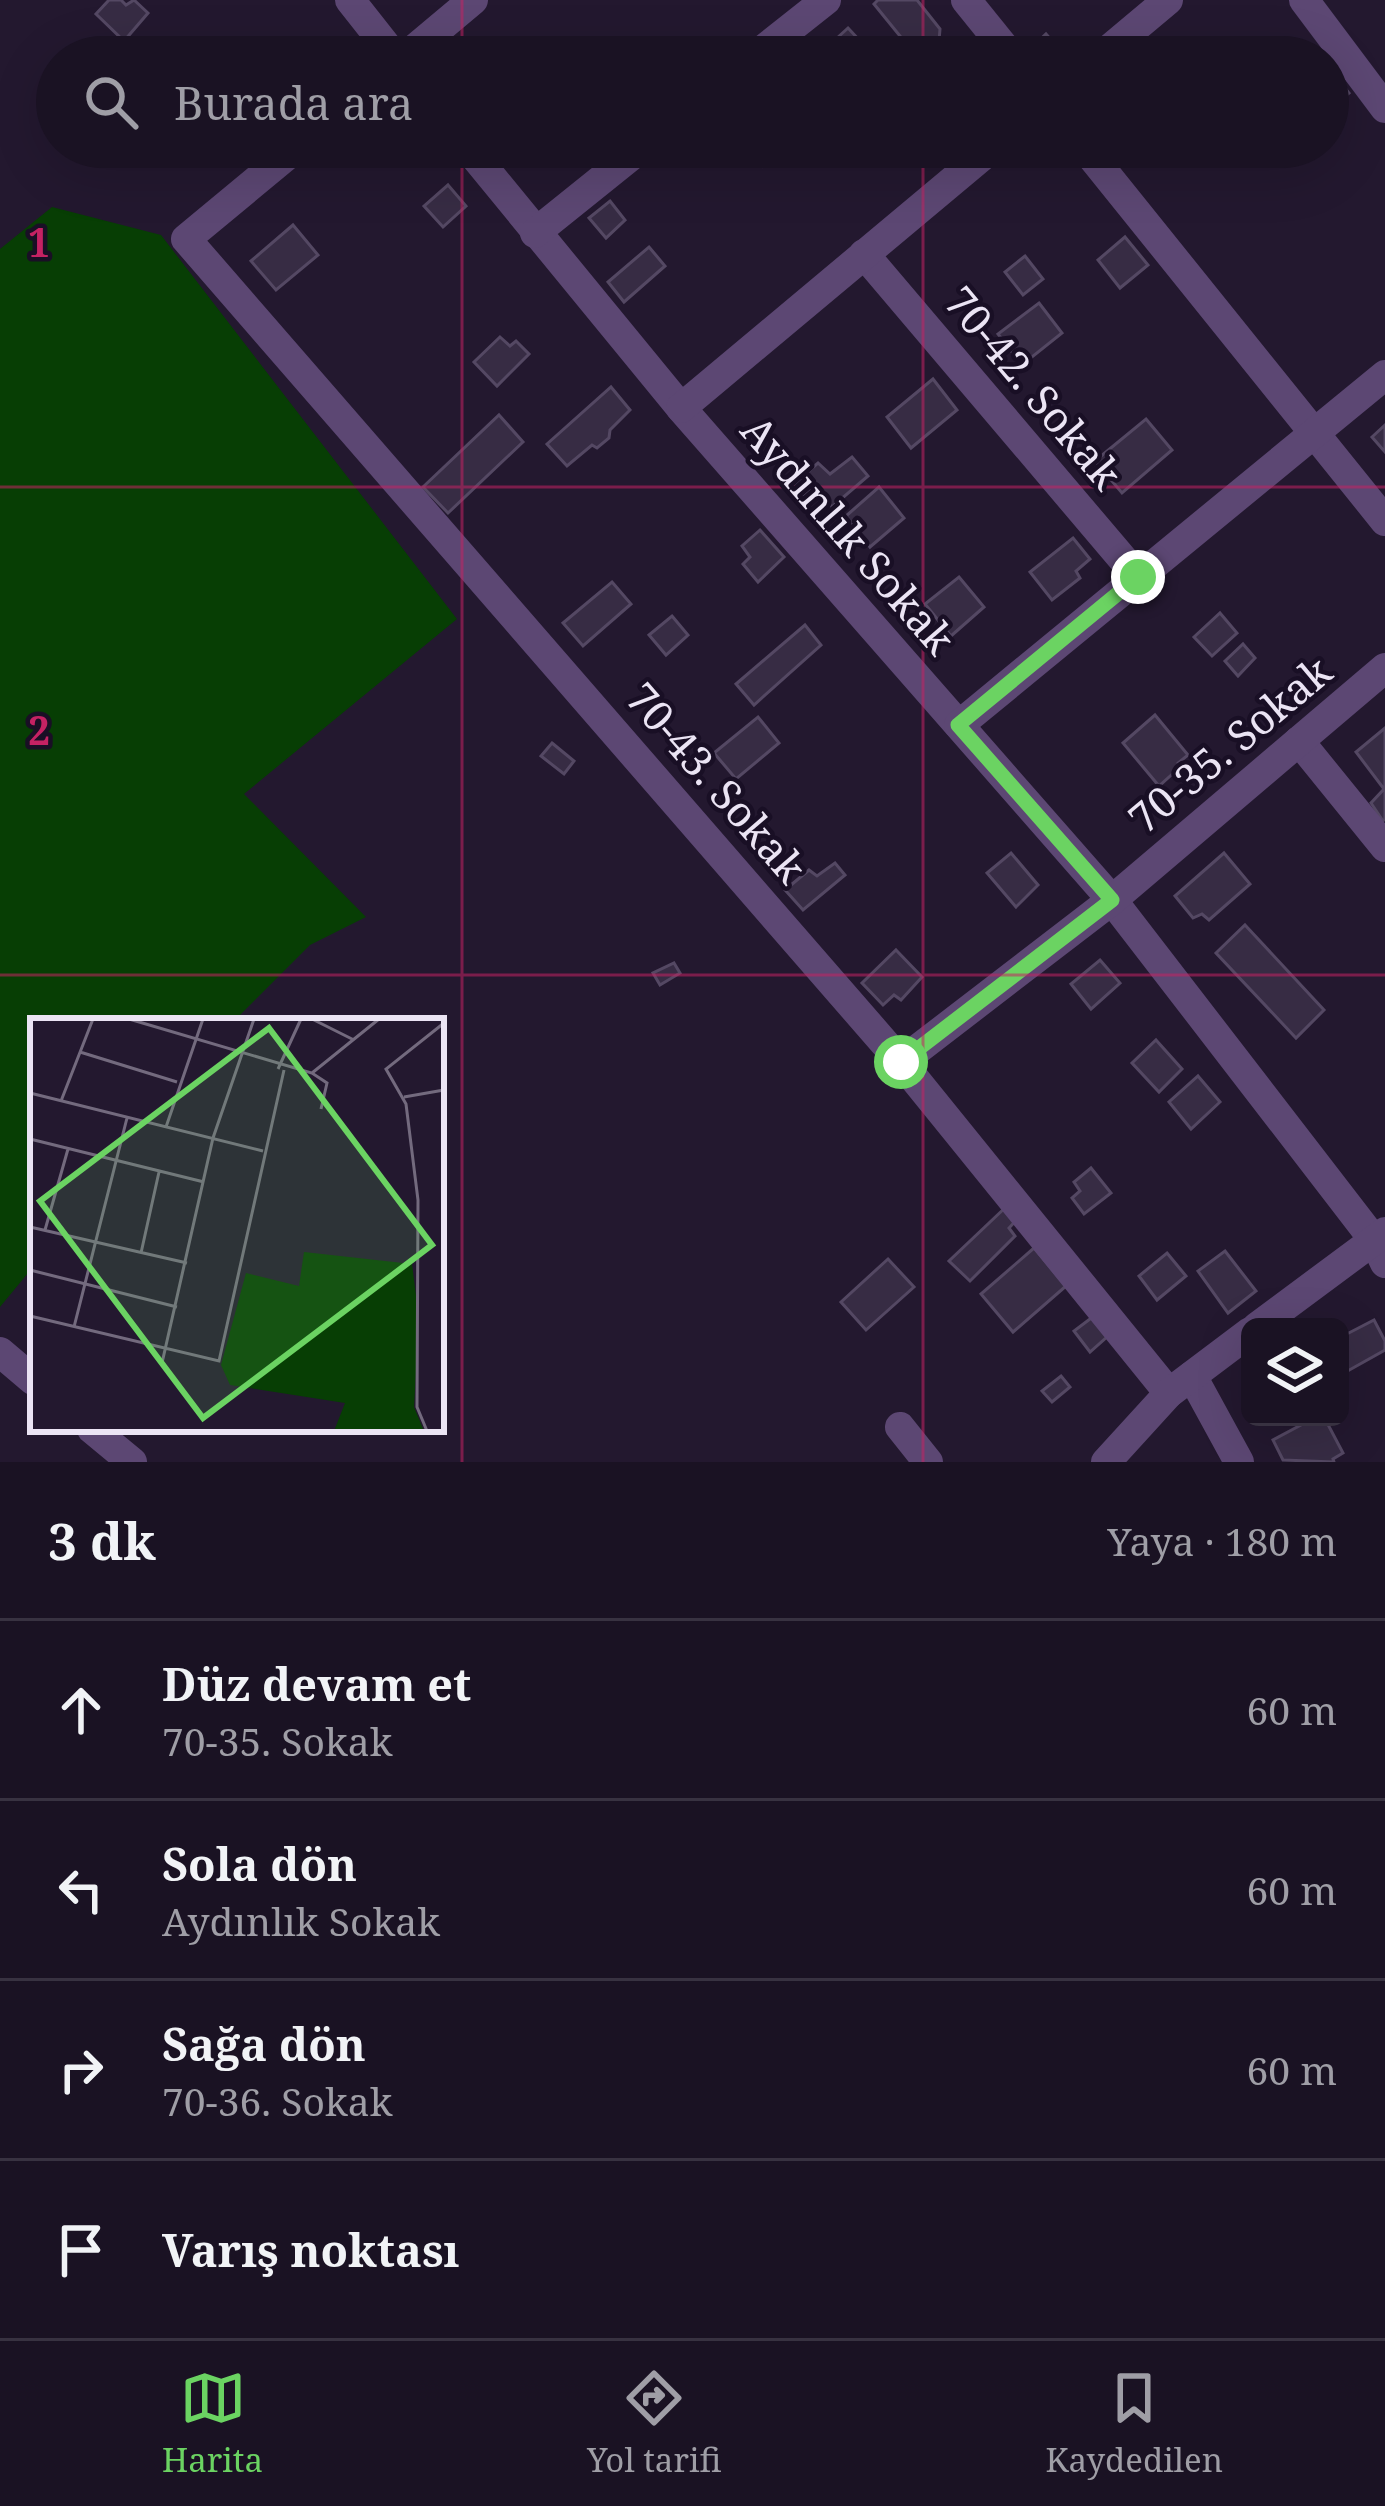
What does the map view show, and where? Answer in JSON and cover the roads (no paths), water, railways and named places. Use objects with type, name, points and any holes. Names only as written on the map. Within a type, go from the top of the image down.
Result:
[{"type":"street","points":[[350,0],[378,36]]},
{"type":"street","points":[[430,36],[473,0]]},
{"type":"street","points":[[781,36],[826,0]]},
{"type":"street","points":[[966,0],[995,36]]},
{"type":"street","points":[[1125,36],[1168,0]]},
{"type":"street","points":[[1304,0],[1331,36]]},
{"type":"street","points":[[1349,60],[1385,108]]},
{"type":"street","name":"70-43. Sokak","points":[[272,168],[186,239],[1180,1384],[1239,1462]]},
{"type":"street","name":"Aydınlık Sokak","points":[[484,168],[681,408],[1112,900],[1381,1245]]},
{"type":"street","points":[[535,233],[616,168]]},
{"type":"street","points":[[681,408],[968,168]]},
{"type":"street","points":[[1101,168],[1385,521]]},
{"type":"street","name":"70-42. Sokak","points":[[864,254],[1138,577]]},
{"type":"street","points":[[958,725],[1385,375]]},
{"type":"street","name":"70-35. Sokak","points":[[901,1062],[1112,900],[1385,668]]},
{"type":"street","points":[[1299,741],[1385,847]]},
{"type":"street","points":[[1271,1318],[1381,1245]]},
{"type":"street","points":[[1106,1462],[1180,1384],[1241,1339]]},
{"type":"street","points":[[0,1352],[30,1377]]},
{"type":"street","points":[[900,1427],[928,1462]]},
{"type":"street","points":[[96,1432],[132,1462]]}]
